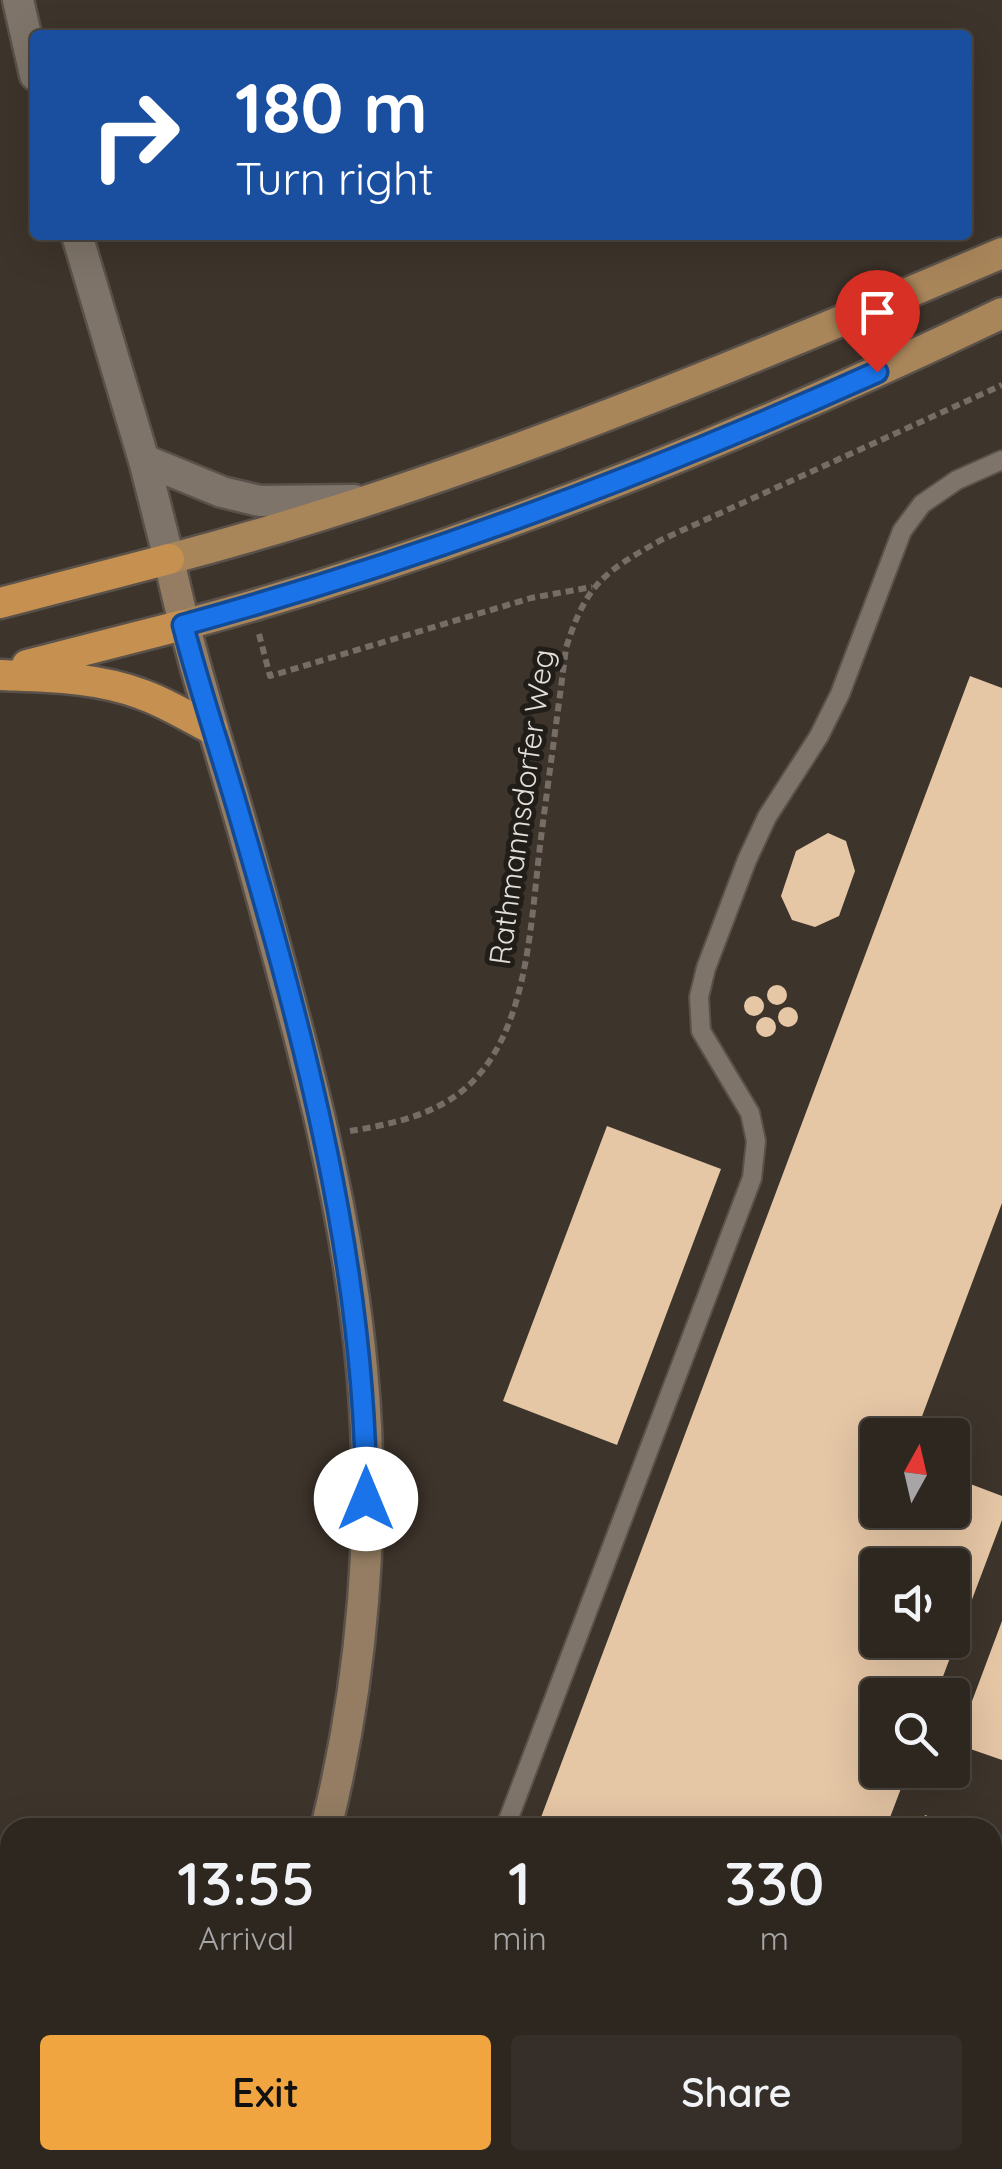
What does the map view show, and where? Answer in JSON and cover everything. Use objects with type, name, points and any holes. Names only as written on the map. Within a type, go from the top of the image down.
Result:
[{"type":"highway","points":[[0,602],[169,560]]},
{"type":"highway","points":[[0,673],[183,625]]},
{"type":"highway","points":[[0,673],[106,683],[144,694],[212,729]]},
{"type":"main road","points":[[328,1818],[345,1736],[364,1570],[364,1386],[353,1294],[341,1217],[322,1136],[258,885],[183,625],[169,560],[372,500],[650,400],[1002,253]]},
{"type":"main road","points":[[183,625],[396,561],[531,515],[822,396],[1002,313]]},
{"type":"street","points":[[18,0],[30,52]]},
{"type":"street","points":[[79,240],[169,560]]},
{"type":"street","points":[[144,460],[222,492],[260,501],[372,500]]},
{"type":"lane","points":[[508,1818],[752,1178],[756,1141],[750,1113],[701,1031],[699,996],[706,968],[760,831],[819,736],[840,694],[902,532],[922,504],[957,480],[1002,460]]},
{"type":"path","name":"Rathmannsdorfer Weg","points":[[322,1136],[380,1126],[451,1099],[475,1080],[498,1050],[513,1014],[526,954],[566,648],[576,615],[593,587],[614,566],[661,540],[1002,385]]},
{"type":"path","points":[[270,676],[531,598],[593,587]]},
{"type":"building","points":[[970,676],[1002,688],[1002,1203],[921,1418],[860,1418],[860,1528],[970,1528],[970,1484],[1002,1496],[1002,1520],[970,1605],[970,1548],[860,1548],[860,1658],[950,1658],[942,1678],[860,1678],[860,1788],[901,1788],[890,1818],[541,1818]]},
{"type":"building","points":[[828,833],[846,841],[855,871],[839,916],[815,927],[792,920],[781,896],[796,851]]},
{"type":"building","points":[[777,985],[787,995],[777,1005],[767,995]]},
{"type":"building","points":[[754,996],[764,1006],[754,1016],[744,1006]]},
{"type":"building","points":[[788,1007],[798,1017],[788,1027],[778,1017]]},
{"type":"building","points":[[766,1017],[776,1027],[766,1037],[756,1027]]},
{"type":"building","points":[[607,1126],[721,1169],[617,1445],[503,1401]]},
{"type":"building","points":[[1002,1621],[1002,1760],[970,1749],[970,1707]]},
{"type":"route","points":[[366,1499],[362,1364],[341,1217],[258,885],[183,625],[514,521],[628,478],[877,372]]}]
